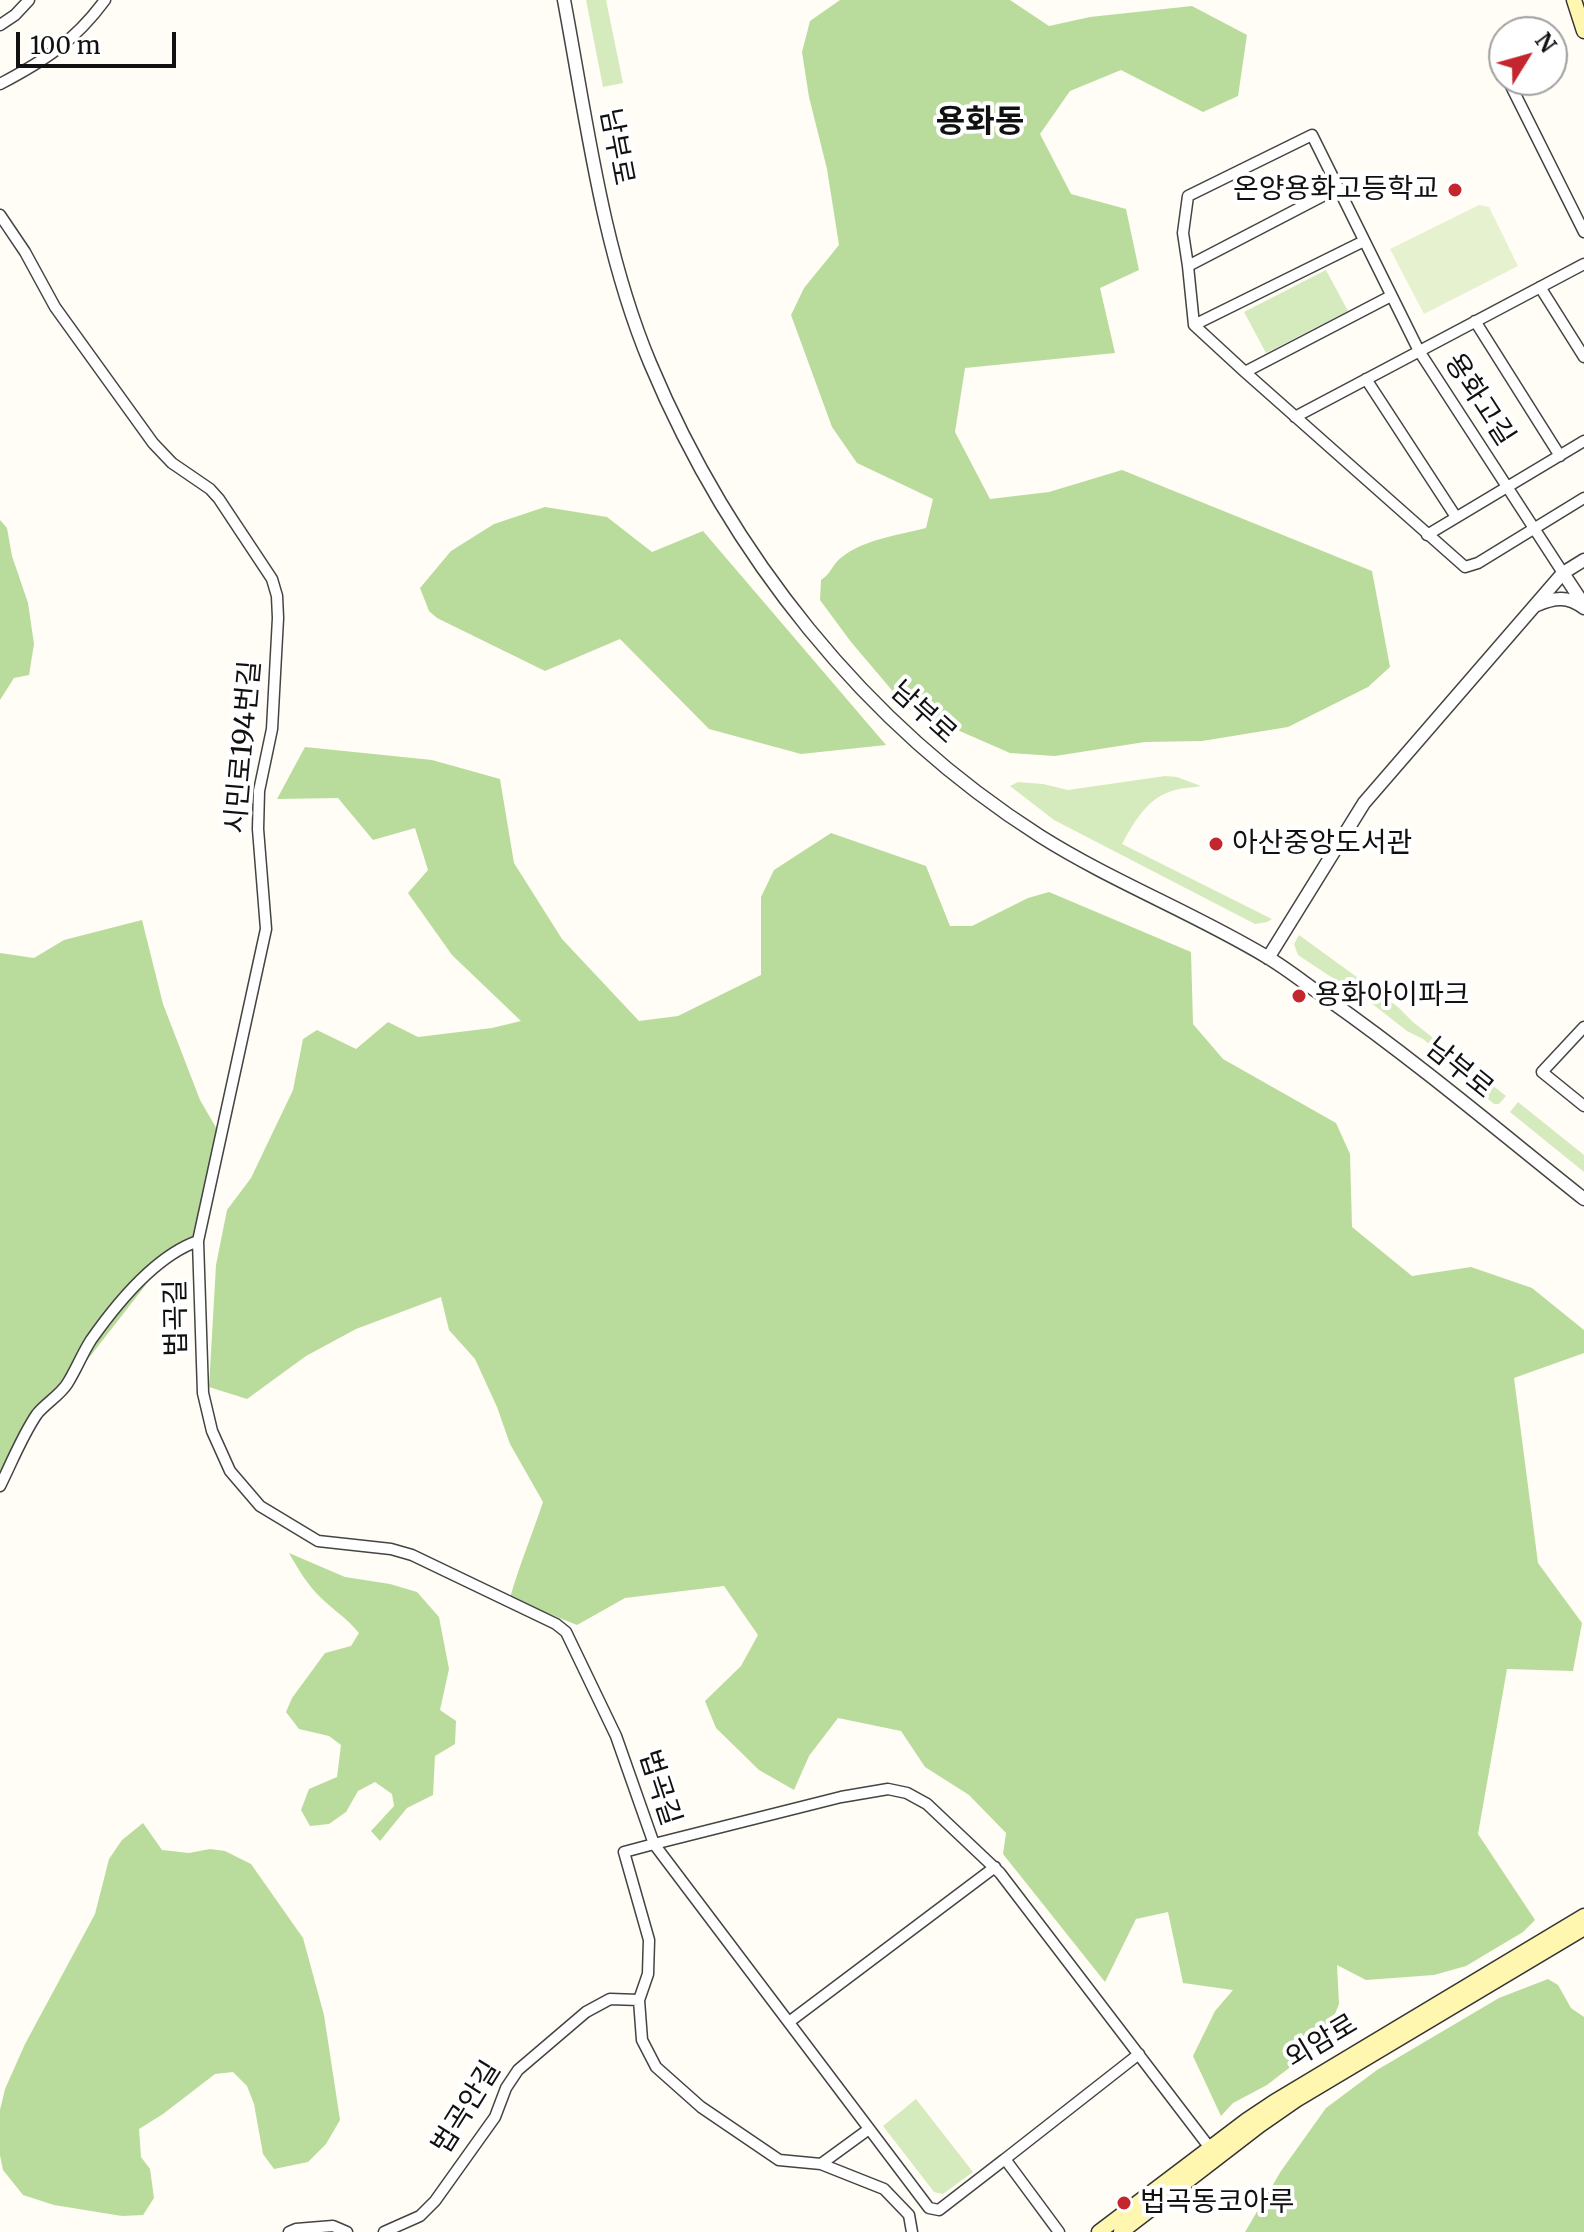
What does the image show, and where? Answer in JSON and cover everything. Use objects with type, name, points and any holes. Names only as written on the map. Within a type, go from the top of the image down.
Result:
[{"type":"main road","points":[[1574,0],[1584,31]]},
{"type":"main road","name":"외암로","points":[[1099,2232],[1247,2120],[1584,1916]]},
{"type":"main road","name":"외암로","points":[[1121,2232],[1284,2108],[1584,1928]]},
{"type":"street","points":[[0,25],[29,0]]},
{"type":"street","points":[[0,84],[31,68],[71,40],[105,0]]},
{"type":"street","name":"남부로","points":[[564,0],[605,221],[638,331],[673,413],[741,538],[823,646],[864,692],[911,737],[1002,810],[1086,863],[1268,958],[1373,1031],[1584,1199]]},
{"type":"street","points":[[1516,96],[1584,232]]},
{"type":"street","points":[[1295,417],[1419,351],[1312,135],[1188,196],[1183,233],[1194,325],[1245,372],[1295,417],[1427,535],[1465,567],[1478,563],[1584,498]]},
{"type":"street","points":[[1188,266],[1338,188]]},
{"type":"street","name":"시민로194번길","points":[[0,215],[80,343],[153,443],[172,463],[210,489],[219,499],[272,579],[277,596],[272,729],[259,791],[258,829],[266,929],[198,1241]]},
{"type":"street","points":[[1194,325],[1364,241]]},
{"type":"street","name":"용화고길","points":[[1584,264],[1419,351],[1584,606]]},
{"type":"street","points":[[1540,287],[1584,357]]},
{"type":"street","points":[[1245,372],[1391,296]]},
{"type":"street","name":"용화고길","points":[[1475,321],[1560,456]]},
{"type":"street","points":[[1366,379],[1456,517]]},
{"type":"street","points":[[1427,535],[1584,441]]},
{"type":"street","points":[[1268,958],[1364,803],[1563,573],[1584,560]]},
{"type":"street","points":[[1534,606],[1564,597],[1584,606]]},
{"type":"street","points":[[1584,1027],[1542,1072],[1584,1106]]},
{"type":"street","points":[[0,1486],[33,1420],[67,1385],[91,1341],[118,1305],[142,1278],[184,1246],[198,1241]]},
{"type":"street","name":"법곡길","points":[[198,1241],[203,1393],[212,1431],[230,1471],[260,1506],[318,1541],[391,1549],[412,1555],[556,1624],[566,1632],[616,1736],[654,1844],[624,1852],[649,1940],[648,1974],[639,2000],[642,2040],[656,2067],[701,2107],[779,2160],[821,2164],[884,2189],[909,2215],[912,2232]]},
{"type":"street","points":[[1139,2054],[939,2210],[929,2208],[654,1844],[841,1797],[888,1789],[907,1793],[927,1804],[995,1867],[1139,2054],[1210,2148]]},
{"type":"street","points":[[789,2022],[995,1867]]},
{"type":"street","name":"법곡안길","points":[[384,2232],[420,2216],[435,2201],[495,2117],[506,2088],[518,2070],[586,2012],[610,1999],[639,2000]]},
{"type":"street","points":[[821,2164],[869,2129]]},
{"type":"street","points":[[1005,2159],[1059,2232]]},
{"type":"street","points":[[289,2232],[333,2226],[347,2232]]},
{"type":"green space","points":[[586,0],[606,0],[623,83],[603,87]]},
{"type":"green space","points":[[840,0],[1010,0],[1049,26],[1090,17],[1192,6],[1247,35],[1238,96],[1203,112],[1121,70],[1070,91],[1040,134],[1071,194],[1126,209],[1139,270],[1100,288],[1115,353],[965,368],[955,432],[990,499],[1049,492],[1122,470],[1372,571],[1390,667],[1368,687],[1288,727],[1202,741],[1145,742],[1055,756],[1010,753],[907,708],[851,642],[820,600],[821,580],[839,559],[861,546],[926,528],[933,499],[857,463],[832,427],[791,315],[804,288],[839,245],[827,169],[809,97],[802,52],[810,21]]},
{"type":"green space","points":[[1479,205],[1489,207],[1518,266],[1424,314],[1390,249]]},
{"type":"green space","points":[[1326,270],[1348,311],[1266,353],[1244,312]]},
{"type":"green space","points":[[545,507],[607,517],[652,552],[703,531],[886,745],[801,754],[709,729],[620,639],[545,671],[437,618],[429,611],[420,588],[451,551],[494,524]]},
{"type":"green space","points":[[0,520],[7,528],[12,556],[28,603],[34,644],[29,675],[14,678],[0,700]]},
{"type":"green space","points":[[305,747],[432,760],[500,779],[514,863],[562,939],[639,1021],[678,1016],[761,975],[761,897],[774,870],[831,833],[926,866],[950,926],[972,926],[1028,898],[1049,892],[1191,952],[1193,1024],[1223,1059],[1336,1123],[1350,1154],[1352,1227],[1412,1276],[1471,1267],[1532,1288],[1584,1330],[1584,1353],[1514,1378],[1538,1563],[1582,1623],[1573,1671],[1507,1669],[1478,1834],[1535,1920],[1523,1932],[1466,1966],[1434,1975],[1366,1980],[1337,1965],[1339,2004],[1324,2041],[1267,2085],[1233,2103],[1221,2116],[1193,2056],[1215,2011],[1233,1990],[1183,1983],[1168,1912],[1136,1919],[1105,1982],[1003,1854],[1006,1833],[969,1795],[925,1767],[901,1731],[838,1718],[809,1756],[794,1790],[759,1770],[716,1728],[705,1701],[741,1666],[758,1635],[724,1586],[625,1598],[577,1625],[510,1598],[543,1502],[510,1444],[475,1359],[449,1330],[441,1297],[356,1329],[306,1356],[247,1399],[209,1387],[216,1265],[227,1210],[251,1178],[293,1090],[303,1039],[317,1030],[356,1049],[388,1022],[418,1037],[492,1028],[521,1021],[452,955],[408,893],[428,870],[415,828],[373,840],[338,798],[277,799]]},
{"type":"green space","points":[[1165,776],[1201,786],[1173,791],[1154,801],[1136,821],[1122,844],[1272,919],[1255,924],[1054,820],[1010,786],[1018,782],[1068,790]]},
{"type":"green space","points":[[142,920],[163,1004],[200,1100],[218,1131],[202,1234],[162,1264],[22,1441],[0,1478],[0,953],[34,958],[64,940]]},
{"type":"green space","points":[[1299,935],[1398,1007],[1506,1096],[1499,1104],[1494,1104],[1475,1088],[1465,1072],[1423,1039],[1298,955],[1294,944]]},
{"type":"green space","points":[[1518,1102],[1584,1155],[1584,1172],[1510,1112]]},
{"type":"green space","points":[[289,1553],[345,1577],[417,1592],[439,1617],[449,1669],[440,1710],[456,1721],[455,1744],[435,1756],[433,1795],[407,1808],[380,1841],[371,1831],[394,1806],[392,1794],[375,1782],[358,1791],[346,1812],[329,1824],[310,1826],[301,1810],[309,1789],[337,1777],[341,1745],[329,1736],[299,1729],[286,1712],[292,1698],[325,1653],[351,1646],[359,1633],[315,1592]]},
{"type":"green space","points":[[143,1823],[162,1850],[189,1853],[210,1849],[225,1851],[251,1864],[303,1938],[324,2015],[340,2120],[326,2144],[308,2162],[274,2169],[263,2154],[254,2104],[247,2086],[233,2072],[215,2074],[139,2129],[141,2157],[150,2169],[154,2198],[143,2215],[122,2216],[54,2205],[23,2195],[3,2170],[0,2110],[5,2089],[25,2044],[95,1914],[109,1859],[122,1840]]},
{"type":"green space","points":[[1548,1979],[1558,1985],[1571,2008],[1584,2017],[1584,2232],[1245,2232],[1281,2171],[1326,2108],[1377,2070],[1499,1998]]},
{"type":"green space","points":[[916,2099],[973,2172],[943,2194],[934,2192],[883,2126]]},
{"type":"place","name":"온양용화고등학교","points":[[1455,190]]},
{"type":"place","name":"아산중앙도서관","points":[[1216,844]]},
{"type":"place","name":"용화아이파크","points":[[1299,996]]},
{"type":"place","name":"법곡동코아루","points":[[1124,2203]]},
{"type":"district","name":"용화동","points":[[980,123]]}]
